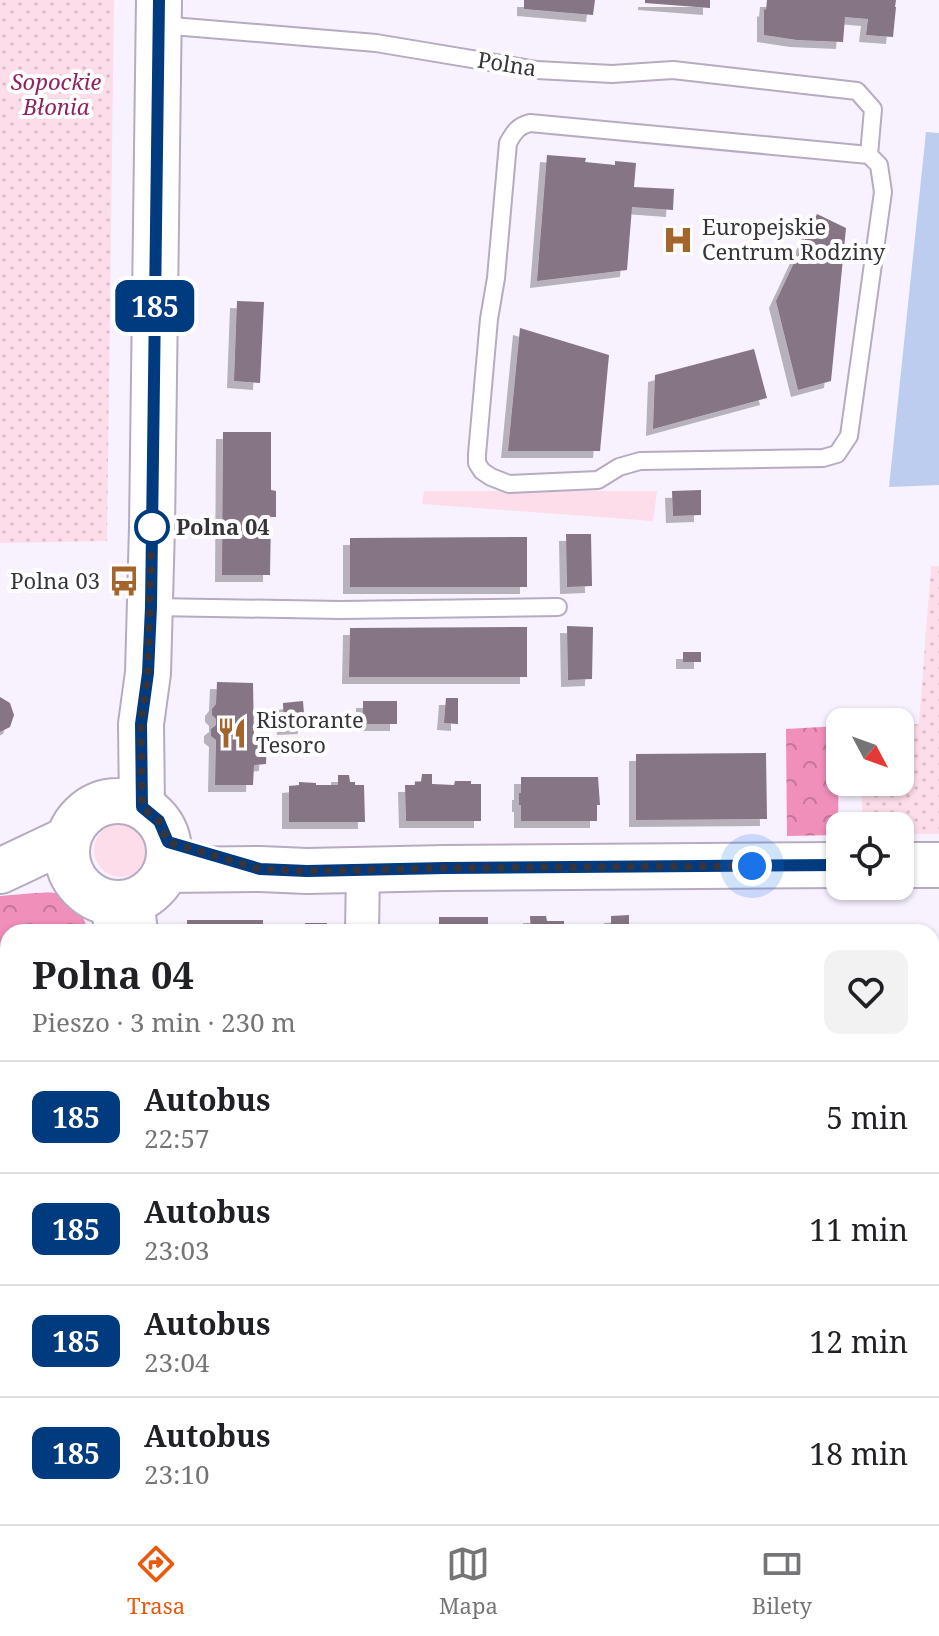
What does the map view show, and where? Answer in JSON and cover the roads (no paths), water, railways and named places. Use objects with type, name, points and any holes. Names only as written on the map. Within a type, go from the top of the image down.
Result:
[{"type":"street","name":"Polna","points":[[128,804],[148,673],[151,607],[158,13]]},
{"type":"street","points":[[98,804],[128,804],[159,821],[121,886],[74,825],[98,804]]},
{"type":"street","points":[[0,872],[121,886],[260,869],[826,865]]},
{"type":"street","points":[[914,865],[939,865]]},
{"type":"street","points":[[362,924],[363,870]]},
{"type":"lane","name":"Polna","points":[[158,13],[376,43],[537,70],[612,74],[673,70],[857,91],[873,109],[869,155]]},
{"type":"lane","points":[[530,123],[869,155],[879,165],[883,192],[849,436],[837,454],[823,458],[640,461],[619,467],[598,480],[509,484],[482,471],[477,463],[477,454],[508,143],[521,126],[530,123]]},
{"type":"lane","points":[[151,607],[341,610],[558,607]]},
{"type":"water","points":[[926,132],[939,133],[939,485],[889,487]]},
{"type":"place","name":"Europejskie Centrum Rodziny","points":[[678,240]]},
{"type":"place","name":"Polna 04","points":[[152,527]]},
{"type":"place","name":"Polna 03","points":[[124,581]]},
{"type":"place","name":"Ristorante Tesoro","points":[[232,733]]},
{"type":"park label","name":"Sopockie Błonia","points":[[56,94]]}]
